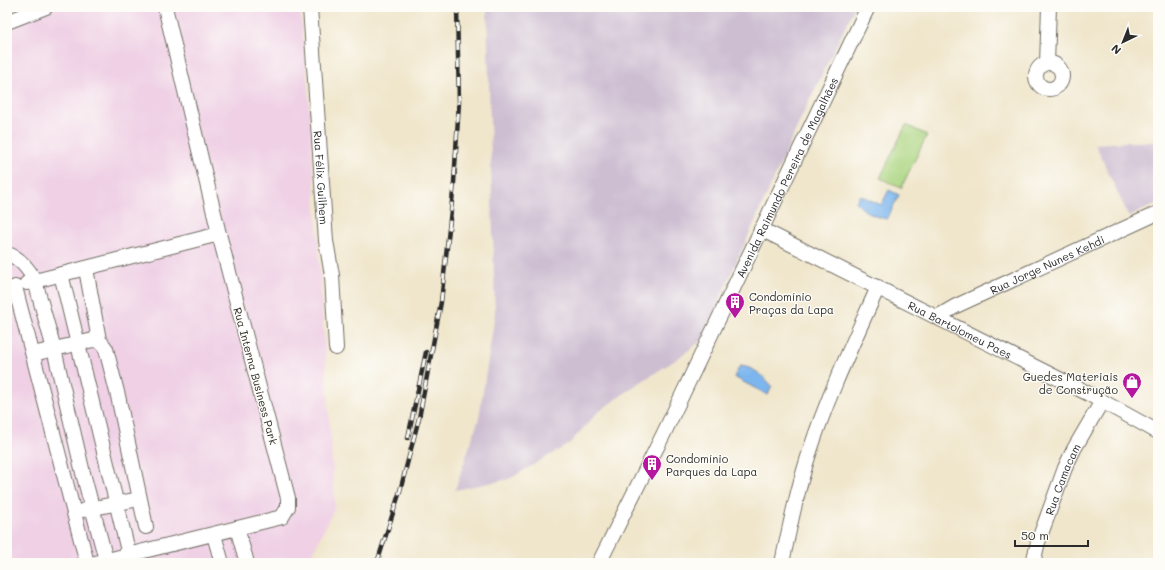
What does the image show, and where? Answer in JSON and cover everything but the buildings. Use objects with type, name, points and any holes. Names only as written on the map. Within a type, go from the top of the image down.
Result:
[{"type":"street","points":[[7,22],[46,7]]},
{"type":"street","name":"Rua Interna Business Park","points":[[166,7],[219,234],[288,498],[288,508],[282,517],[238,528]]},
{"type":"street","name":"Rua Félix Guilhem","points":[[310,7],[326,218],[326,242],[332,275],[336,348]]},
{"type":"street","name":"Avenida Raimundo Pereira de Magalhães","points":[[599,563],[663,435],[868,7]]},
{"type":"street","points":[[1047,64],[1049,7]]},
{"type":"street","name":"Rua Jorge Nunes Kehdi","points":[[937,317],[956,306],[1158,213]]},
{"type":"street","name":"Rua Bartolomeu Paes","points":[[761,229],[1102,401],[1158,432]]},
{"type":"street","points":[[87,563],[33,354],[11,288],[219,234]]},
{"type":"street","points":[[7,254],[16,258],[25,266],[35,281],[54,349],[92,508],[101,562],[238,528],[247,563]]},
{"type":"street","points":[[86,269],[99,340],[106,349],[146,527]]},
{"type":"street","points":[[61,274],[129,555]]},
{"type":"street","points":[[782,563],[799,489],[810,450],[839,374],[878,287]]},
{"type":"street","points":[[33,354],[78,343],[99,340]]},
{"type":"street","name":"Rua Camacam","points":[[1034,563],[1040,536],[1065,468],[1074,449],[1102,401]]},
{"type":"street","points":[[74,511],[139,499]]},
{"type":"street","points":[[214,534],[222,563]]},
{"type":"shaded area","points":[[41,7],[300,7],[308,86],[335,507],[308,563],[7,563],[7,20]]},
{"type":"shaded area","points":[[487,7],[855,7],[807,105],[701,341],[598,412],[569,444],[509,479],[455,490],[479,418],[495,314]]},
{"type":"shaded area","points":[[1158,142],[1158,203],[1129,217],[1095,144]]},
{"type":"green space","points":[[906,125],[927,135],[901,188],[880,178]]},
{"type":"water","points":[[889,190],[899,195],[887,219],[870,214],[856,202],[860,195],[881,205]]},
{"type":"water","points":[[740,366],[754,370],[769,382],[772,386],[768,395],[734,377]]},
{"type":"railway","points":[[377,563],[400,491],[419,418],[441,302],[454,183],[459,102],[457,7]]},
{"type":"railway","points":[[408,438],[426,352]]},
{"type":"place","name":"Condomínio Praças da Lapa","points":[[735,319]]},
{"type":"place","name":"Guedes Materiais de Construção","points":[[1132,399]]},
{"type":"place","name":"Condomínio Parques da Lapa","points":[[652,481]]}]
